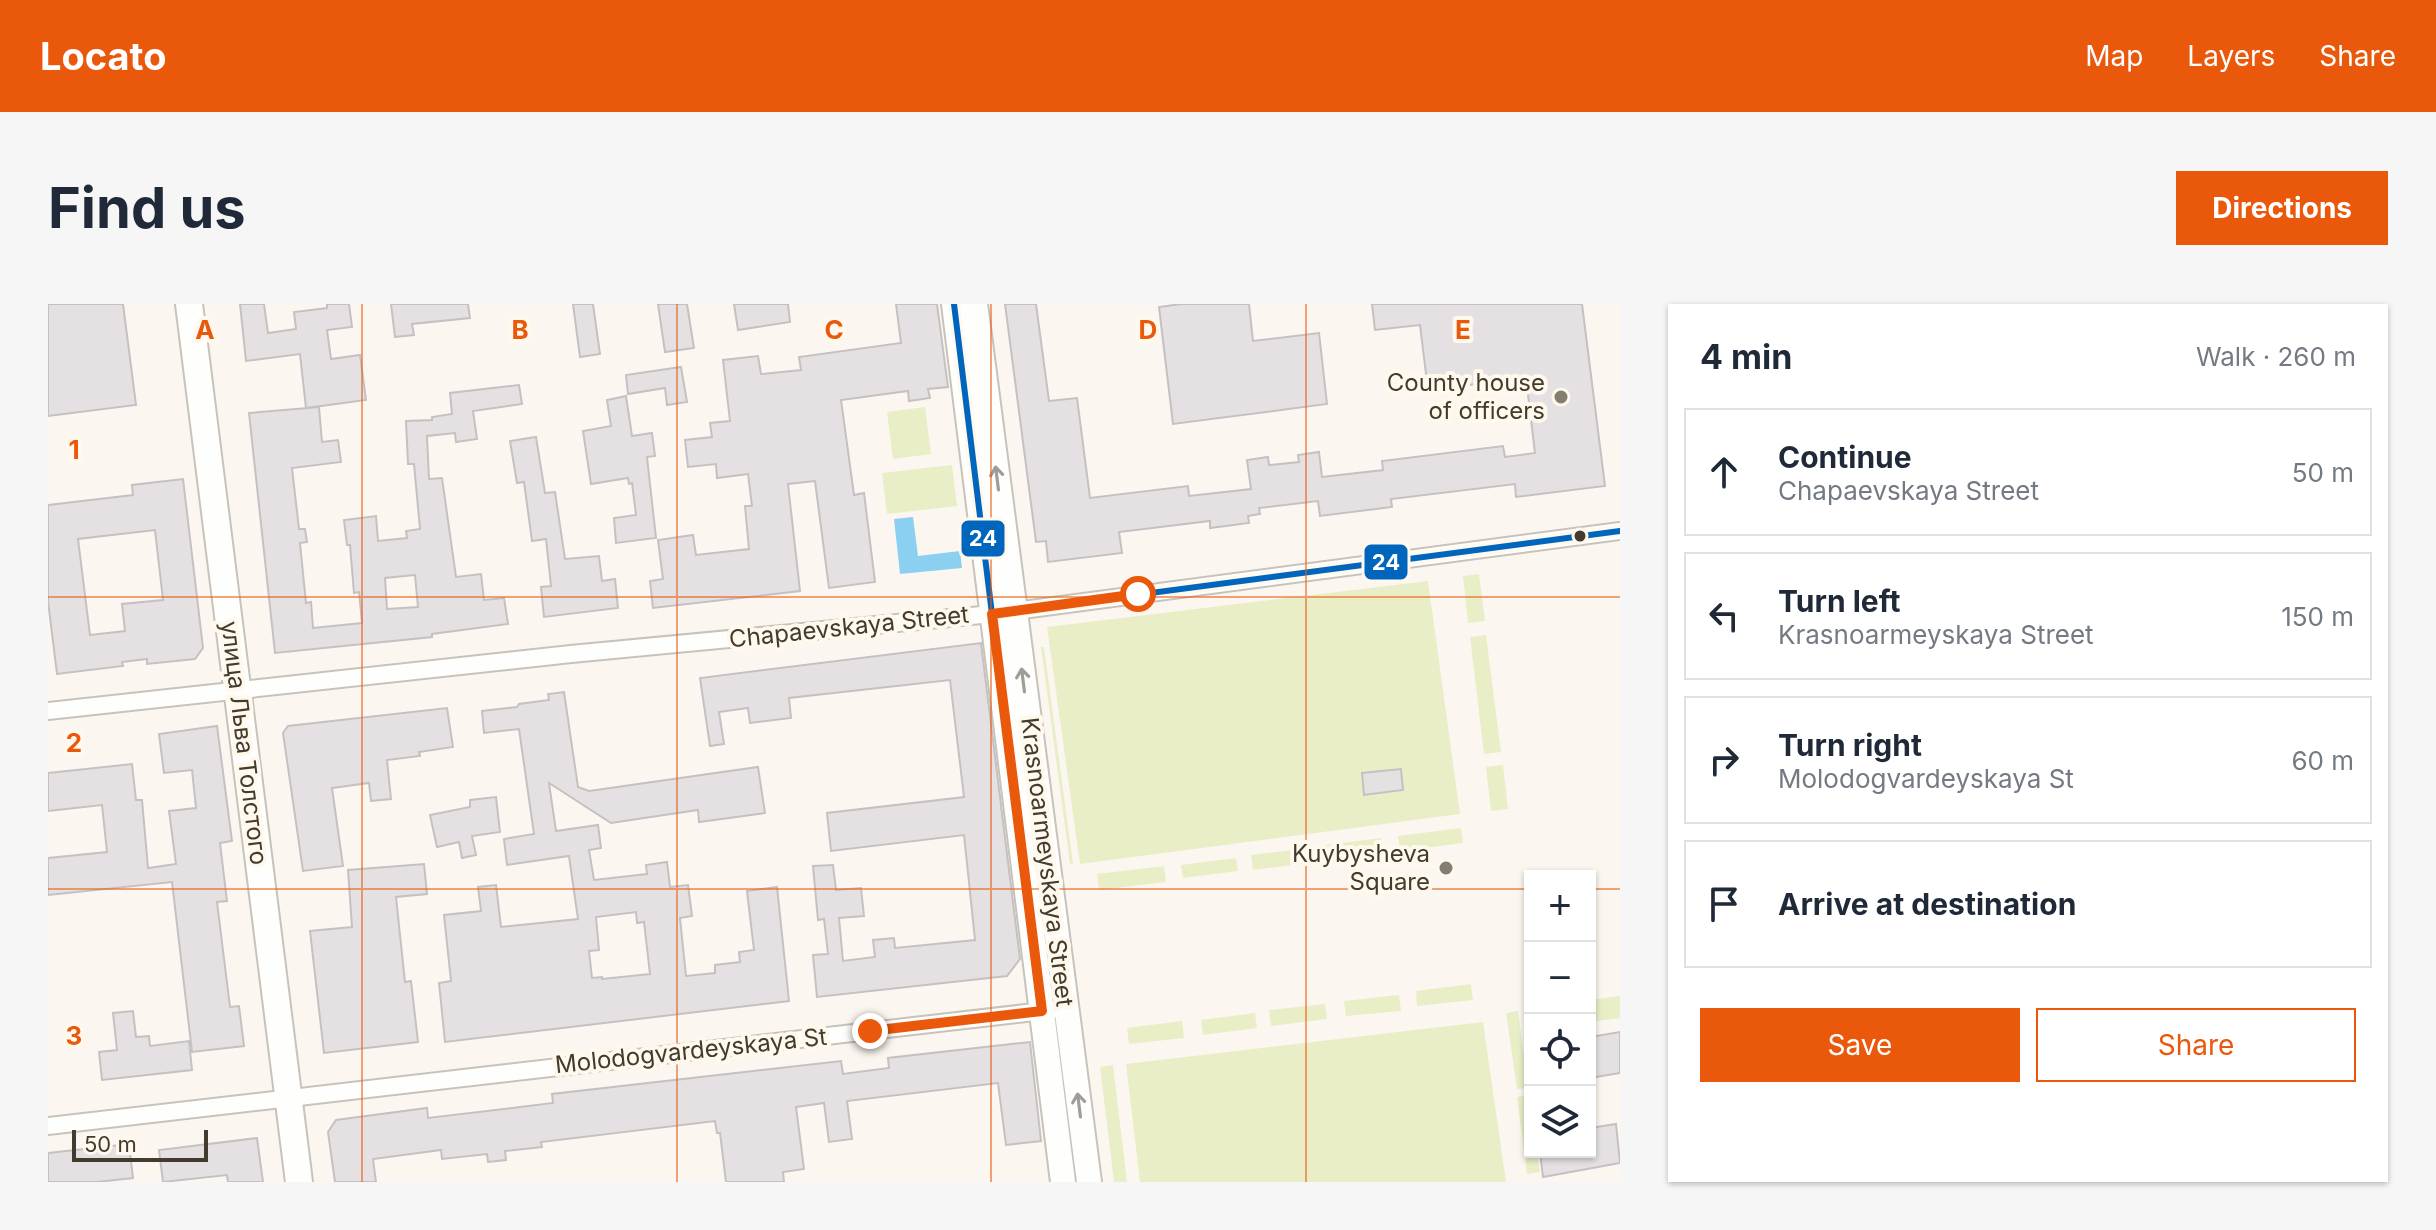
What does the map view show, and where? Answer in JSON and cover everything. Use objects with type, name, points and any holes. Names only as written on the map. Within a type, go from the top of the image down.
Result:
[{"type":"main road","name":"улица Льва Толстого","points":[[189,304],[239,691],[277,1100],[299,1182]]},
{"type":"main road","name":"Krasnoarmeyskaya Street","points":[[954,304],[1066,1008],[1089,1182]]},
{"type":"main road","name":"Krasnoarmeyskaya Street","points":[[975,304],[1042,1011],[1063,1182]]},
{"type":"street","name":"Chapaevskaya Street","points":[[48,711],[1004,612],[1620,531]]},
{"type":"street","name":"Molodogvardeyskaya St","points":[[277,1100],[316,1093],[1066,1008]]},
{"type":"street","points":[[48,1126],[277,1100]]},
{"type":"green space","points":[[925,407],[931,454],[893,459],[887,412]]},
{"type":"green space","points":[[952,465],[957,506],[887,514],[882,473]]},
{"type":"green space","points":[[1479,574],[1485,621],[1468,623],[1463,576]]},
{"type":"green space","points":[[1428,581],[1460,814],[1080,864],[1047,627]]},
{"type":"green space","points":[[1486,635],[1501,752],[1484,754],[1470,637]]},
{"type":"green space","points":[[1041,647],[1044,647],[1073,864],[1070,864]]},
{"type":"green space","points":[[1503,765],[1508,809],[1491,811],[1486,767]]},
{"type":"green space","points":[[1461,828],[1463,843],[1400,851],[1398,836]]},
{"type":"green space","points":[[1381,838],[1383,855],[1321,862],[1319,846]]},
{"type":"green space","points":[[1308,848],[1310,863],[1253,870],[1251,855]]},
{"type":"green space","points":[[1236,858],[1238,871],[1183,878],[1181,865]]},
{"type":"green space","points":[[1164,866],[1166,882],[1099,890],[1097,874]]},
{"type":"green space","points":[[1471,984],[1473,1000],[1417,1006],[1416,991]]},
{"type":"green space","points":[[1399,995],[1401,1011],[1346,1016],[1344,1001]]},
{"type":"green space","points":[[1620,996],[1620,1018],[1596,1021],[1596,999]]},
{"type":"green space","points":[[1325,1004],[1327,1019],[1271,1026],[1269,1010]]},
{"type":"green space","points":[[1518,1011],[1524,1057],[1524,1088],[1517,1089],[1506,1013]]},
{"type":"green space","points":[[1255,1013],[1257,1028],[1203,1035],[1201,1020]]},
{"type":"green space","points":[[1182,1021],[1184,1038],[1129,1044],[1127,1028]]},
{"type":"green space","points":[[1483,1022],[1506,1182],[1140,1182],[1126,1064]]},
{"type":"green space","points":[[1113,1065],[1127,1182],[1114,1182],[1100,1067]]},
{"type":"green space","points":[[1524,1096],[1524,1151],[1517,1097]]},
{"type":"green space","points":[[1525,1158],[1538,1158],[1540,1172],[1527,1174]]},
{"type":"water","points":[[913,517],[918,556],[960,551],[962,568],[900,574],[894,519]]},
{"type":"building","points":[[48,304],[123,304],[136,405],[48,416]]},
{"type":"building","points":[[240,304],[264,304],[268,333],[296,329],[294,312],[327,308],[327,304],[349,304],[352,327],[327,330],[331,359],[360,355],[366,400],[306,408],[300,354],[246,361]]},
{"type":"building","points":[[391,304],[468,304],[470,318],[412,324],[414,335],[395,337]]},
{"type":"building","points":[[573,304],[593,304],[600,354],[580,357]]},
{"type":"building","points":[[658,304],[687,304],[694,348],[665,352]]},
{"type":"building","points":[[734,304],[788,304],[790,322],[738,330]]},
{"type":"building","points":[[896,304],[937,304],[948,387],[928,389],[930,398],[909,401],[908,391],[841,400],[854,495],[864,493],[875,582],[829,588],[815,481],[788,484],[800,591],[653,608],[650,581],[663,579],[658,540],[693,535],[696,555],[749,549],[745,506],[752,506],[748,474],[717,478],[716,464],[688,467],[685,440],[712,437],[710,423],[730,421],[723,360],[758,356],[761,374],[801,370],[799,357],[901,343]]},
{"type":"building","points":[[1005,304],[1036,304],[1049,401],[1077,398],[1090,498],[1188,486],[1189,496],[1251,489],[1247,460],[1268,457],[1269,465],[1299,462],[1298,455],[1319,452],[1322,477],[1383,470],[1382,461],[1503,446],[1505,457],[1535,453],[1526,378],[1428,390],[1420,325],[1375,330],[1372,304],[1582,304],[1605,486],[1516,497],[1515,484],[1391,499],[1392,507],[1320,516],[1318,501],[1259,508],[1260,514],[1248,516],[1249,523],[1210,528],[1210,521],[1119,532],[1122,553],[1048,562],[1046,541],[1036,542]]},
{"type":"building","points":[[1249,304],[1253,341],[1319,333],[1327,404],[1173,424],[1159,307]]},
{"type":"building","points":[[681,367],[687,402],[667,405],[665,388],[628,394],[626,375]]},
{"type":"building","points":[[519,385],[522,404],[473,411],[477,439],[456,442],[455,433],[427,436],[429,479],[442,478],[456,577],[481,574],[484,600],[504,598],[508,624],[432,634],[432,637],[275,653],[249,413],[319,407],[322,442],[338,440],[341,462],[292,468],[299,529],[305,529],[307,542],[300,543],[306,603],[311,602],[313,628],[362,623],[359,592],[354,593],[350,545],[347,545],[344,520],[376,516],[378,541],[407,538],[406,531],[420,529],[414,464],[408,464],[406,421],[432,420],[432,417],[452,414],[450,393]],"holes":[[[415,575],[418,607],[387,609],[385,578]]]},
{"type":"building","points":[[626,396],[632,436],[652,433],[655,456],[647,457],[656,538],[616,543],[614,518],[636,515],[632,483],[629,484],[628,478],[591,484],[583,431],[611,426],[607,400]]},
{"type":"building","points":[[536,437],[545,493],[555,492],[565,559],[599,556],[602,581],[615,579],[618,608],[544,617],[541,587],[551,586],[546,539],[532,541],[524,482],[517,483],[510,441]]},
{"type":"building","points":[[183,479],[203,648],[195,659],[147,664],[147,659],[122,662],[123,666],[57,674],[48,601],[48,505],[133,495],[132,485]],"holes":[[[155,530],[163,600],[122,604],[125,631],[90,635],[78,539]]]},
{"type":"building","points":[[981,643],[1020,959],[1007,976],[817,997],[813,955],[828,954],[824,919],[818,920],[813,866],[833,865],[836,890],[861,888],[864,916],[839,918],[843,961],[875,957],[873,940],[894,938],[895,948],[975,940],[964,835],[831,851],[827,813],[964,797],[950,680],[789,698],[791,718],[750,723],[748,708],[719,712],[724,744],[710,746],[700,678]]},
{"type":"building","points":[[564,692],[578,787],[589,791],[758,767],[765,813],[699,822],[698,810],[611,823],[549,783],[556,831],[598,825],[601,848],[589,850],[594,880],[647,874],[646,865],[667,862],[670,887],[688,885],[692,916],[680,918],[686,976],[715,973],[715,965],[740,962],[739,952],[754,950],[747,891],[777,887],[789,1001],[445,1042],[439,983],[451,981],[444,915],[481,911],[478,887],[496,885],[501,927],[578,919],[569,856],[507,865],[504,839],[534,834],[519,729],[484,733],[482,711],[549,700],[548,694]],"holes":[[[636,912],[637,923],[644,922],[650,974],[592,978],[589,951],[599,950],[596,917]]]},
{"type":"building","points":[[447,708],[453,747],[419,752],[420,756],[387,760],[391,799],[371,801],[369,783],[332,788],[343,866],[303,871],[283,733],[288,726]]},
{"type":"building","points":[[217,726],[232,841],[220,843],[227,901],[217,902],[230,1007],[239,1006],[244,1046],[192,1052],[172,882],[48,895],[48,858],[107,852],[102,805],[48,811],[48,773],[132,764],[136,800],[142,800],[148,868],[176,864],[169,811],[196,808],[192,770],[164,773],[159,734]]},
{"type":"building","points":[[1401,769],[1403,790],[1364,795],[1362,773]]},
{"type":"building","points":[[496,797],[500,832],[472,836],[476,855],[462,858],[459,842],[437,847],[430,815],[470,807],[470,800]]},
{"type":"building","points":[[424,864],[427,894],[396,897],[405,982],[411,981],[418,1042],[324,1053],[310,931],[352,927],[348,870]]},
{"type":"building","points":[[133,1011],[136,1037],[149,1036],[150,1046],[189,1041],[192,1070],[102,1080],[99,1052],[117,1050],[113,1013]]},
{"type":"building","points":[[1620,1032],[1620,1073],[1596,1077],[1596,1036]]},
{"type":"building","points":[[1030,1042],[1041,1141],[1006,1145],[998,1083],[847,1101],[852,1139],[829,1142],[824,1103],[796,1107],[804,1169],[783,1172],[784,1182],[726,1182],[720,1133],[717,1133],[715,1121],[541,1142],[542,1147],[505,1151],[506,1160],[488,1162],[487,1154],[442,1159],[441,1150],[373,1159],[376,1182],[335,1182],[328,1132],[336,1120],[427,1108],[428,1118],[553,1103],[552,1094],[841,1061],[843,1074],[889,1068],[888,1058]]},
{"type":"building","points":[[1616,1124],[1620,1163],[1543,1177],[1541,1158],[1596,1158],[1596,1127]]},
{"type":"building","points":[[257,1138],[263,1182],[228,1182],[227,1175],[163,1182],[159,1150]]},
{"type":"building","points":[[129,1144],[133,1178],[48,1182],[48,1153]]},
{"type":"transit line","name":"24","points":[[954,304],[992,614],[1620,531]]},
{"type":"place","name":"County house of officers","points":[[1561,397]]},
{"type":"place","name":"Kuybysheva Square","points":[[1446,868]]},
{"type":"route","points":[[870,1031],[1042,1011],[992,614],[1138,594]]}]
